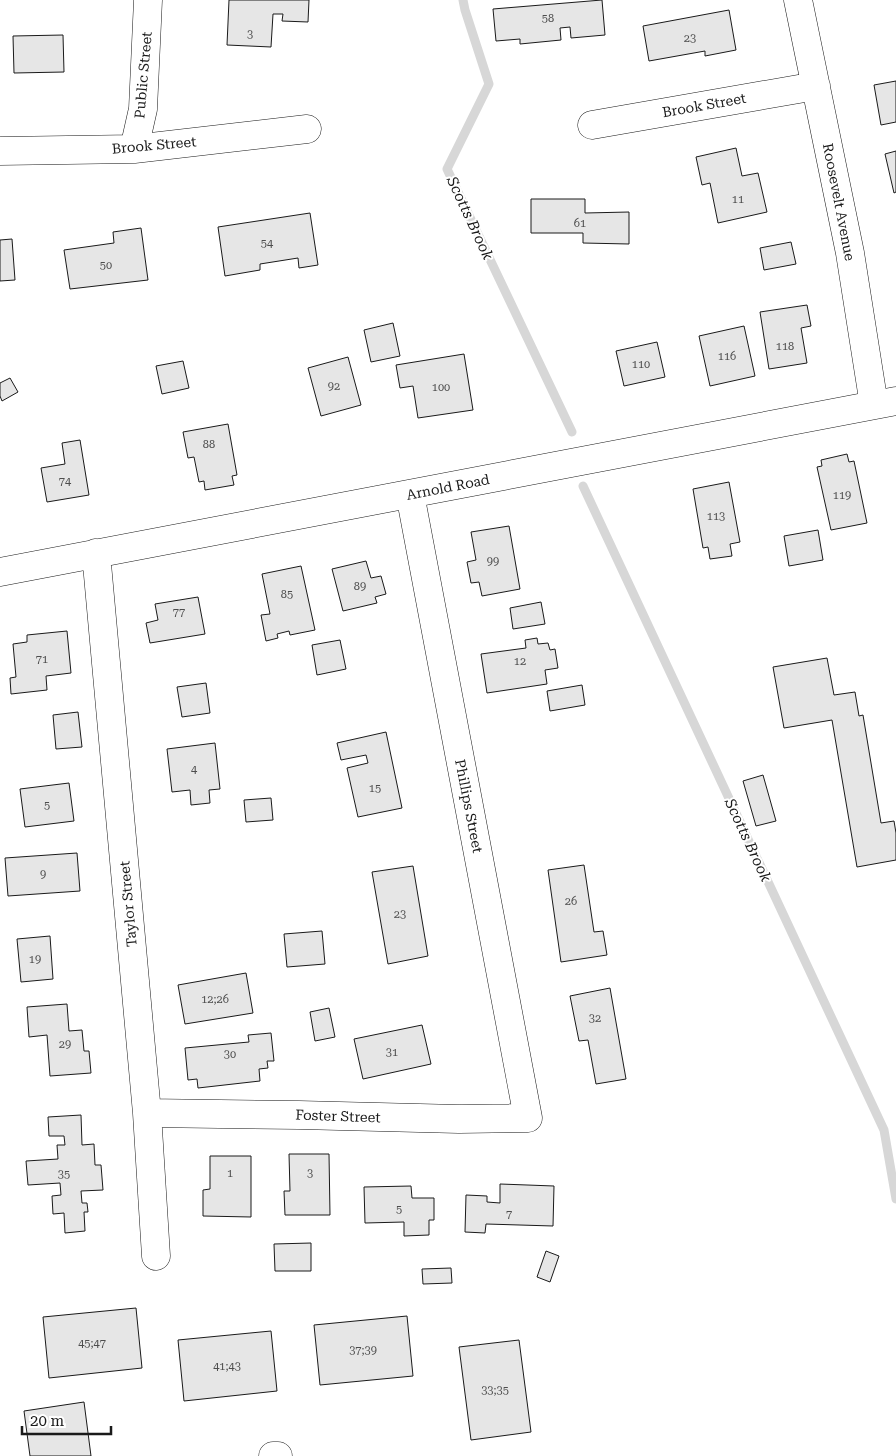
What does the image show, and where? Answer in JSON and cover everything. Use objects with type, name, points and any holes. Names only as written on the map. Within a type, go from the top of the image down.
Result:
[{"type":"street","name":"Public Street","points":[[134,149],[143,110],[148,0]]},
{"type":"street","name":"Roosevelt Avenue","points":[[798,0],[850,253],[885,403]]},
{"type":"street","name":"Brook Street","points":[[592,125],[816,86]]},
{"type":"street","name":"Brook Street","points":[[0,150],[134,149],[307,129]]},
{"type":"street","name":"Arnold Road","points":[[0,572],[885,403]]},
{"type":"street","name":"Phillips Street","points":[[410,494],[528,1118]]},
{"type":"street","name":"Taylor Street","points":[[96,553],[148,1113],[156,1256]]},
{"type":"street","name":"Foster Street","points":[[148,1113],[459,1119],[528,1118]]},
{"type":"street","points":[[272,1456],[278,1456]]},
{"type":"building","points":[[229,0],[309,0],[308,22],[282,21],[283,14],[273,14],[271,47],[227,45]]},
{"type":"building","points":[[602,0],[605,35],[571,38],[570,27],[560,28],[561,40],[520,44],[520,39],[496,41],[493,9]]},
{"type":"building","points":[[729,10],[736,50],[705,56],[705,51],[649,61],[643,26]]},
{"type":"building","points":[[63,35],[64,72],[14,73],[13,36]]},
{"type":"building","points":[[896,81],[896,122],[881,125],[874,85]]},
{"type":"building","points":[[736,148],[742,176],[758,173],[767,212],[718,223],[710,183],[702,185],[696,157]]},
{"type":"building","points":[[896,151],[896,192],[894,193],[885,154]]},
{"type":"building","points":[[531,199],[585,199],[585,213],[629,212],[629,244],[583,243],[583,233],[531,233]]},
{"type":"building","points":[[310,213],[318,265],[299,268],[298,258],[260,264],[260,270],[225,276],[218,227]]},
{"type":"building","points":[[141,228],[148,280],[70,289],[64,250],[114,243],[113,232]]},
{"type":"building","points":[[12,239],[15,280],[0,281],[0,240]]},
{"type":"building","points":[[791,242],[796,264],[764,270],[760,248]]},
{"type":"building","points":[[807,305],[811,326],[801,328],[807,363],[769,369],[760,312]]},
{"type":"building","points":[[393,323],[400,356],[371,362],[364,330]]},
{"type":"building","points":[[744,326],[755,376],[710,386],[699,336]]},
{"type":"building","points":[[657,342],[665,377],[624,386],[616,351]]},
{"type":"building","points":[[464,354],[473,410],[418,418],[413,386],[400,388],[396,365]]},
{"type":"building","points":[[348,357],[361,405],[321,416],[308,368]]},
{"type":"building","points":[[183,361],[189,388],[162,394],[156,366]]},
{"type":"building","points":[[10,378],[18,392],[2,401],[0,383]]},
{"type":"building","points":[[228,424],[237,475],[232,476],[234,485],[205,490],[204,481],[199,482],[194,457],[188,458],[183,432]]},
{"type":"building","points":[[80,440],[89,495],[47,502],[41,468],[65,464],[62,443]]},
{"type":"building","points":[[847,454],[849,462],[854,461],[867,523],[831,530],[817,467],[822,466],[821,460]]},
{"type":"building","points":[[729,482],[740,542],[730,544],[732,556],[710,559],[708,547],[703,548],[693,489]]},
{"type":"building","points":[[509,526],[520,589],[482,596],[479,582],[471,583],[467,562],[476,560],[471,532]]},
{"type":"building","points":[[818,530],[823,560],[789,566],[784,536]]},
{"type":"building","points":[[366,561],[371,578],[381,576],[386,594],[375,597],[377,603],[343,611],[332,569]]},
{"type":"building","points":[[301,566],[315,630],[290,635],[289,631],[277,634],[278,638],[266,641],[261,615],[270,614],[262,574]]},
{"type":"building","points":[[198,597],[205,634],[150,643],[146,623],[158,620],[155,604]]},
{"type":"building","points":[[541,602],[545,624],[513,629],[510,608]]},
{"type":"building","points":[[67,631],[71,673],[46,676],[47,690],[11,694],[10,678],[16,677],[13,644],[27,642],[27,635]]},
{"type":"building","points":[[537,638],[538,644],[548,643],[550,650],[555,649],[558,668],[545,670],[547,684],[487,693],[481,654],[526,648],[525,640]]},
{"type":"building","points":[[340,640],[346,669],[317,675],[312,645]]},
{"type":"building","points":[[827,658],[834,695],[855,692],[859,716],[863,715],[881,823],[894,821],[896,860],[857,867],[832,720],[784,728],[773,667]]},
{"type":"building","points":[[206,683],[210,713],[182,717],[177,687]]},
{"type":"building","points":[[582,685],[585,705],[550,711],[547,691]]},
{"type":"building","points":[[78,712],[82,747],[56,749],[53,715]]},
{"type":"building","points":[[386,732],[402,808],[358,817],[347,768],[368,763],[366,755],[341,760],[337,743]]},
{"type":"building","points":[[215,743],[220,789],[209,790],[210,803],[191,805],[190,790],[172,792],[167,749]]},
{"type":"building","points":[[763,775],[776,821],[756,826],[743,781]]},
{"type":"building","points":[[69,783],[74,821],[25,827],[20,789]]},
{"type":"building","points":[[271,798],[273,820],[246,822],[244,800]]},
{"type":"building","points":[[77,853],[80,891],[8,896],[5,858]]},
{"type":"building","points":[[584,865],[594,932],[603,931],[607,955],[561,962],[548,870]]},
{"type":"building","points":[[413,866],[428,956],[388,964],[372,872]]},
{"type":"building","points":[[322,931],[325,964],[287,967],[284,934]]},
{"type":"building","points":[[50,936],[53,979],[21,982],[17,939]]},
{"type":"building","points":[[246,973],[253,1013],[185,1024],[178,985]]},
{"type":"building","points":[[610,988],[626,1079],[596,1084],[588,1040],[579,1041],[570,996]]},
{"type":"building","points":[[67,1004],[69,1031],[82,1030],[84,1051],[89,1051],[91,1073],[50,1076],[47,1035],[29,1037],[27,1007]]},
{"type":"building","points":[[329,1008],[335,1037],[315,1041],[310,1012]]},
{"type":"building","points":[[422,1025],[431,1064],[363,1079],[354,1039]]},
{"type":"building","points":[[271,1033],[274,1061],[267,1061],[268,1068],[259,1069],[260,1081],[198,1088],[197,1079],[188,1080],[185,1048],[249,1042],[248,1035]]},
{"type":"building","points":[[81,1115],[82,1145],[94,1144],[95,1165],[101,1165],[103,1190],[81,1191],[82,1203],[87,1203],[88,1212],[84,1212],[85,1231],[65,1233],[64,1213],[53,1214],[52,1196],[61,1195],[60,1183],[28,1185],[26,1161],[58,1159],[57,1145],[65,1145],[64,1136],[49,1136],[48,1117]]},
{"type":"building","points":[[289,1154],[329,1154],[330,1215],[285,1215],[284,1191],[290,1191]]},
{"type":"building","points":[[210,1156],[251,1156],[251,1217],[203,1216],[203,1190],[210,1189]]},
{"type":"building","points":[[500,1184],[554,1186],[553,1226],[486,1224],[485,1233],[465,1232],[466,1195],[487,1196],[487,1202],[500,1203]]},
{"type":"building","points":[[411,1186],[412,1198],[434,1198],[434,1220],[429,1220],[429,1235],[404,1236],[404,1222],[365,1223],[364,1187]]},
{"type":"building","points":[[311,1243],[311,1271],[275,1271],[274,1244]]},
{"type":"building","points":[[546,1251],[559,1256],[550,1282],[537,1277]]},
{"type":"building","points":[[451,1268],[452,1283],[423,1284],[422,1269]]},
{"type":"building","points":[[136,1308],[142,1368],[49,1378],[43,1317]]},
{"type":"building","points":[[407,1316],[413,1376],[320,1385],[314,1325]]},
{"type":"building","points":[[271,1331],[277,1391],[184,1401],[178,1340]]},
{"type":"building","points":[[519,1340],[531,1432],[471,1440],[459,1347]]},
{"type":"building","points":[[84,1402],[91,1456],[30,1456],[24,1411]]},
{"type":"waterway","name":"Scotts Brook","points":[[463,0],[489,84],[447,169],[572,432]]},
{"type":"waterway","name":"Scotts Brook","points":[[583,486],[884,1130],[896,1199]]}]
